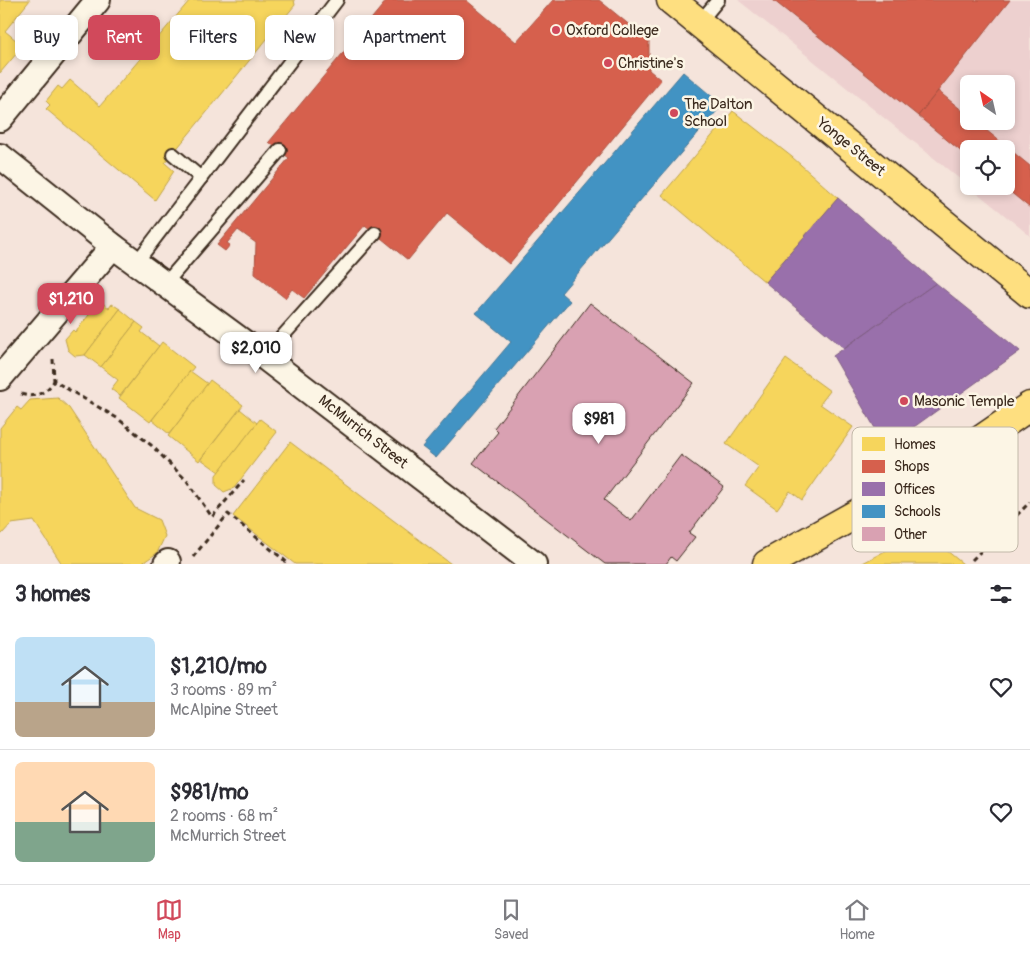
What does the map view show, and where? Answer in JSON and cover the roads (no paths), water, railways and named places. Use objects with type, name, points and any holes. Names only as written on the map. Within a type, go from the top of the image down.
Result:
[{"type":"main road","name":"Yonge Street","points":[[671,0],[1030,294]]},
{"type":"main road","points":[[999,427],[1030,406]]},
{"type":"main road","points":[[767,564],[852,516]]},
{"type":"street","points":[[0,118],[98,0]]},
{"type":"street","name":"McMurrich Street","points":[[0,156],[113,246],[264,356],[534,564]]},
{"type":"street","points":[[9,385],[113,246]]},
{"type":"lane","points":[[136,263],[337,0]]},
{"type":"lane","points":[[699,22],[718,0]]},
{"type":"lane","points":[[165,284],[280,150]]},
{"type":"lane","points":[[172,154],[201,178]]},
{"type":"lane","points":[[264,356],[375,233]]},
{"type":"place","name":"Oxford College","points":[[556,30]]},
{"type":"place","name":"Christine's","points":[[608,63]]},
{"type":"place","name":"The Dalton School","points":[[674,113]]},
{"type":"place","name":"Masonic Temple","points":[[904,401]]}]
